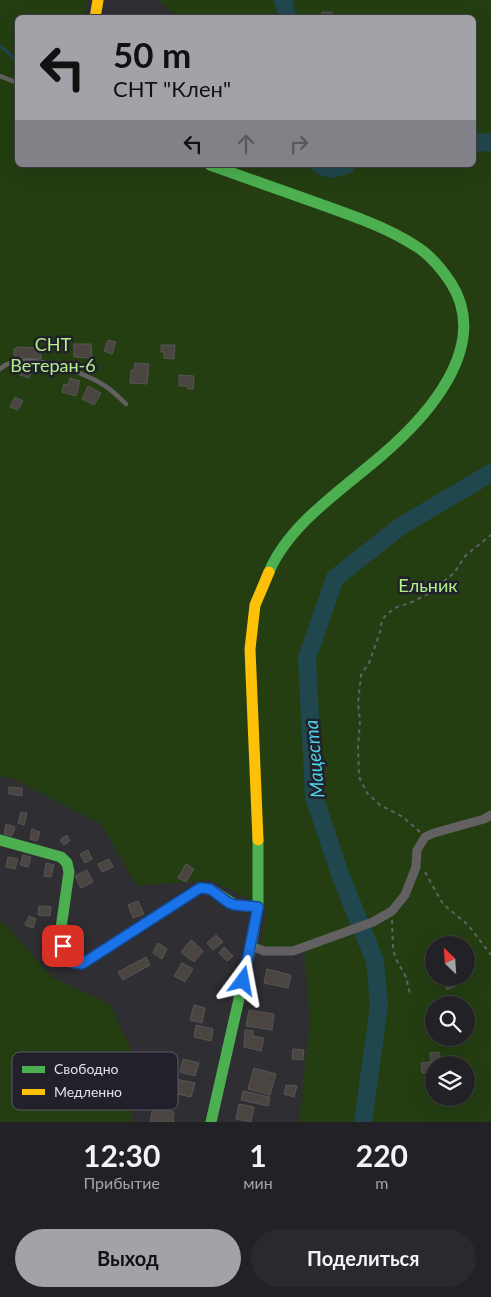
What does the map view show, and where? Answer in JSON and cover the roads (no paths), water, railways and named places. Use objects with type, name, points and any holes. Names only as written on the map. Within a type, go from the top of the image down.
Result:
[{"type":"street","points":[[96,15],[98,0]]},
{"type":"street","points":[[211,1122],[258,907],[259,868],[250,649],[255,605],[272,564],[296,530],[331,497],[383,455],[430,408],[445,385],[459,356],[464,338],[464,321],[454,288],[432,258],[415,245],[370,222],[216,167]]},
{"type":"street","points":[[251,946],[264,951],[293,951],[373,922],[392,911],[405,895],[416,867],[417,850],[425,837],[484,819],[491,815]]},
{"type":"street","points":[[0,840],[61,857],[67,862],[69,872],[61,928],[66,958],[74,963],[82,964],[200,888],[210,889],[229,903],[235,905],[258,907]]},
{"type":"lane","points":[[0,76],[15,82]]},
{"type":"lane","points":[[0,369],[10,363],[27,362],[60,366],[103,384],[126,404]]},
{"type":"waterway","name":"Мацеста","points":[[283,0],[287,15]]},
{"type":"waterway","points":[[0,46],[15,58]]},
{"type":"waterway","name":"Мацеста","points":[[476,143],[491,142]]},
{"type":"waterway","name":"Мацеста","points":[[326,167],[331,169],[338,167]]},
{"type":"waterway","name":"Мацеста","points":[[363,1122],[379,1006],[375,961],[341,877],[314,797],[307,658],[335,578],[401,526],[491,473]]},
{"type":"park label","name":"СНТ Ветеран-6","points":[[53,355]]},
{"type":"park label","name":"Ельник","points":[[428,586]]}]
